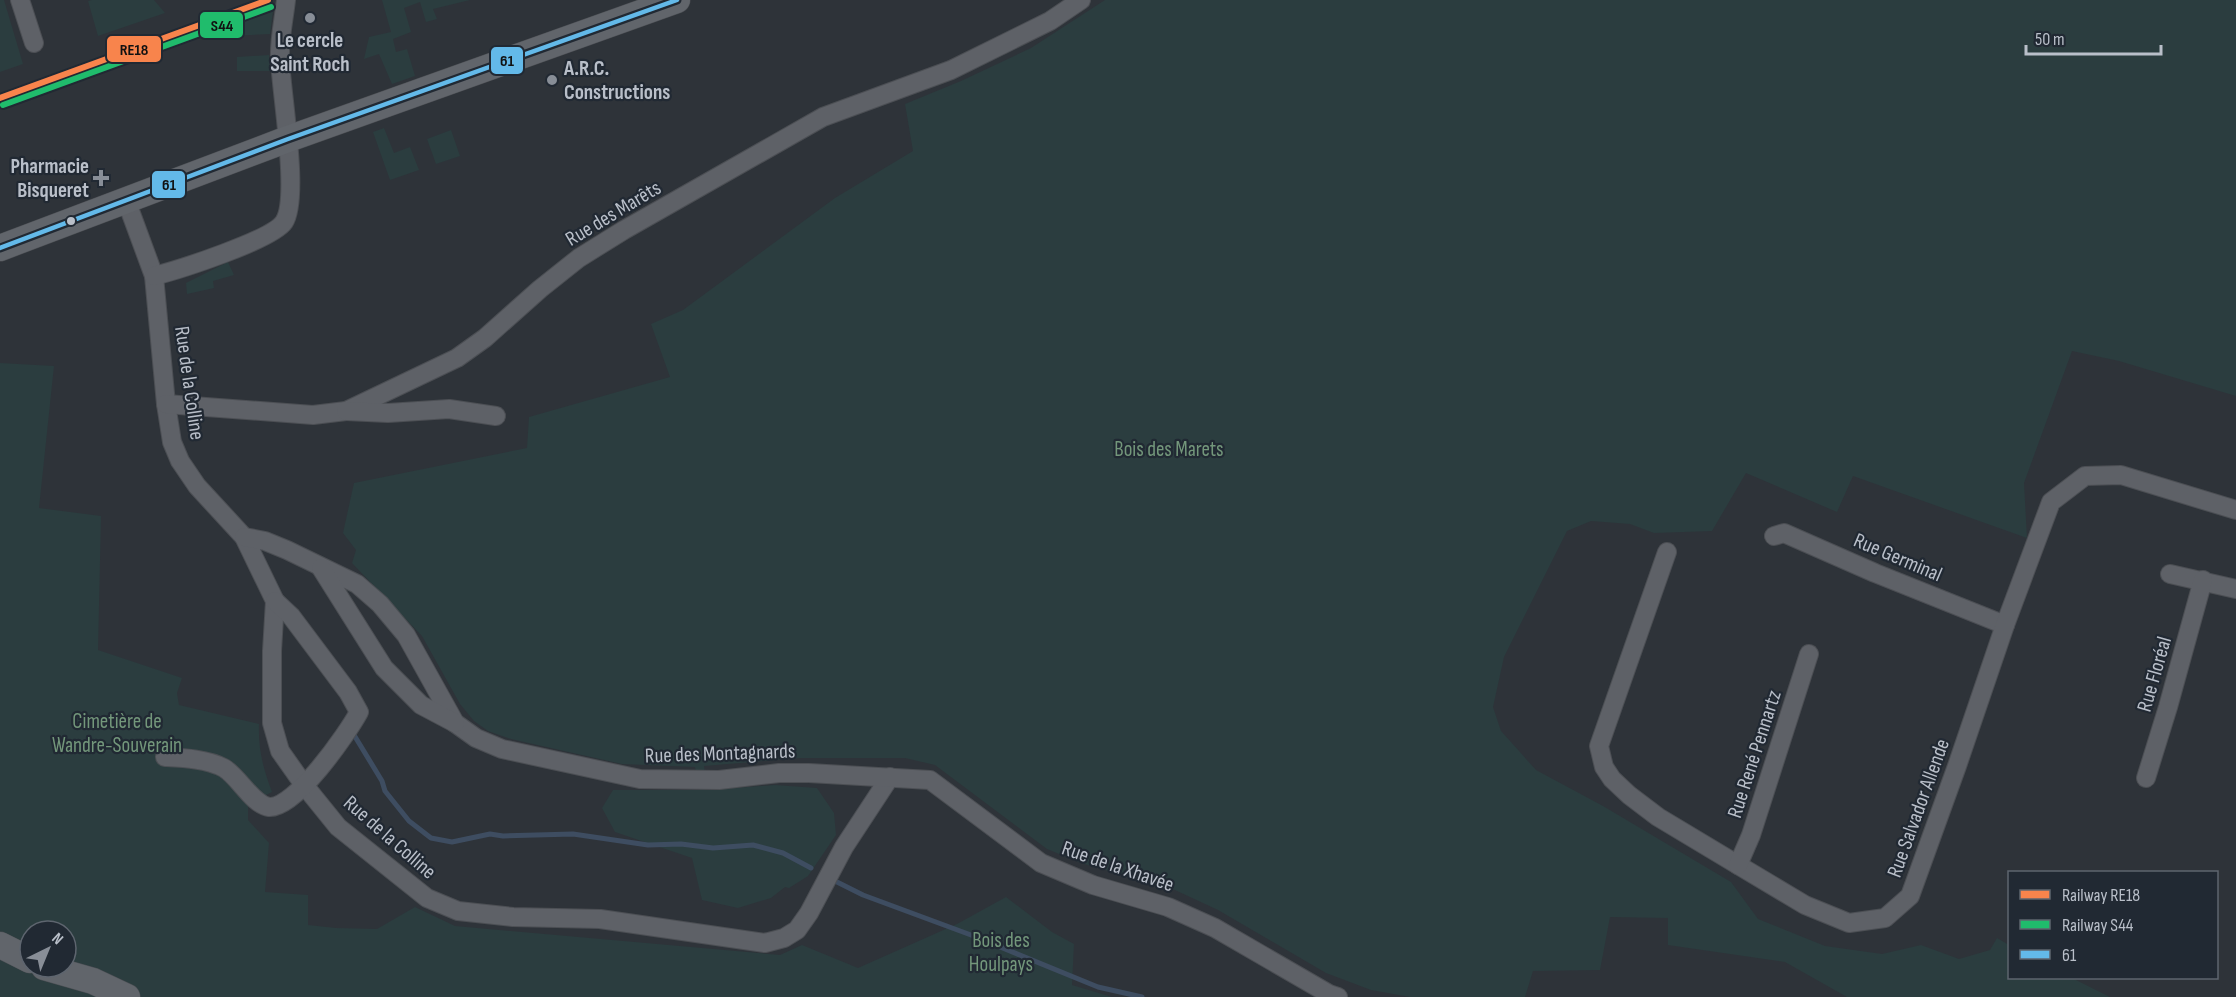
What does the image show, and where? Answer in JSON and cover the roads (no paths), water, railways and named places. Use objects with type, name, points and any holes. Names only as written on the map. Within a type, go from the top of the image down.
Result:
[{"type":"street","points":[[20,0],[34,43]]},
{"type":"street","points":[[154,276],[183,269],[247,244],[283,225],[288,213],[290,198],[288,139],[279,57],[286,0]]},
{"type":"street","points":[[0,248],[288,139],[677,0]]},
{"type":"street","name":"Rue des Marêts","points":[[166,404],[313,415],[346,411],[457,358],[485,338],[579,258],[633,224],[823,117],[951,70],[1050,21],[1081,0]]},
{"type":"street","name":"Rue de la Colline","points":[[126,200],[154,276],[166,404],[172,442],[180,461],[197,486],[244,537],[275,601],[272,723],[280,751],[338,827],[427,898],[458,911],[513,917],[600,919],[765,943],[784,938],[797,930],[809,913],[844,846],[890,777]]},
{"type":"street","points":[[346,411],[388,413],[450,409],[496,417]]},
{"type":"street","name":"Rue Salvador Allende","points":[[1667,552],[1599,746],[1604,767],[1612,779],[1629,795],[1658,817],[1805,905],[1849,923],[1885,918],[1910,896],[2005,625],[2051,502],[2085,476],[2121,476],[2236,510]]},
{"type":"street","name":"Rue Germinal","points":[[1774,536],[1784,533],[1875,573],[2005,625]]},
{"type":"street","name":"Rue des Montagnards","points":[[244,537],[265,541],[288,550],[357,584],[380,604],[406,635],[454,723]]},
{"type":"street","name":"Rue des Montagnards","points":[[320,566],[384,668],[401,687],[422,705],[476,738],[502,749],[640,779],[719,780],[779,773],[890,777]]},
{"type":"street","points":[[2170,574],[2236,589]]},
{"type":"street","name":"Rue Floréal","points":[[2146,778],[2203,580]]},
{"type":"street","points":[[165,757],[191,759],[222,767],[232,773],[257,802],[268,807],[282,804],[304,785],[350,729],[358,712],[348,692],[291,616],[275,601]]},
{"type":"street","name":"Rue René Pennartz","points":[[1738,865],[1751,836],[1809,654]]},
{"type":"street","name":"Rue de la Xhavée","points":[[890,777],[930,780],[1041,863],[1093,885],[1168,907],[1215,928],[1338,997]]},
{"type":"street","points":[[0,945],[18,954]]},
{"type":"street","points":[[78,977],[127,997]]},
{"type":"waterway","points":[[351,730],[382,781],[385,791],[409,821],[431,838],[452,842],[490,834],[503,836],[573,834],[648,845],[681,844],[713,848],[753,845],[783,853],[811,868]]},
{"type":"waterway","points":[[835,881],[863,895],[971,935],[1098,987],[1142,997]]},
{"type":"rail line","name":"RE18","points":[[0,98],[268,0]]},
{"type":"rail line","name":"S44","points":[[3,105],[271,7]]},
{"type":"place","name":"Le cercle Saint Roch","points":[[310,18]]},
{"type":"place","name":"A.R.C. Constructions","points":[[552,80]]},
{"type":"place","name":"Pharmacie Bisqueret","points":[[101,178]]},
{"type":"park label","name":"Bois des Marets","points":[[1169,449]]},
{"type":"park label","name":"Cimetière de Wandre-Souverain","points":[[117,733]]},
{"type":"park label","name":"Bois des Houlpays","points":[[1001,952]]}]
